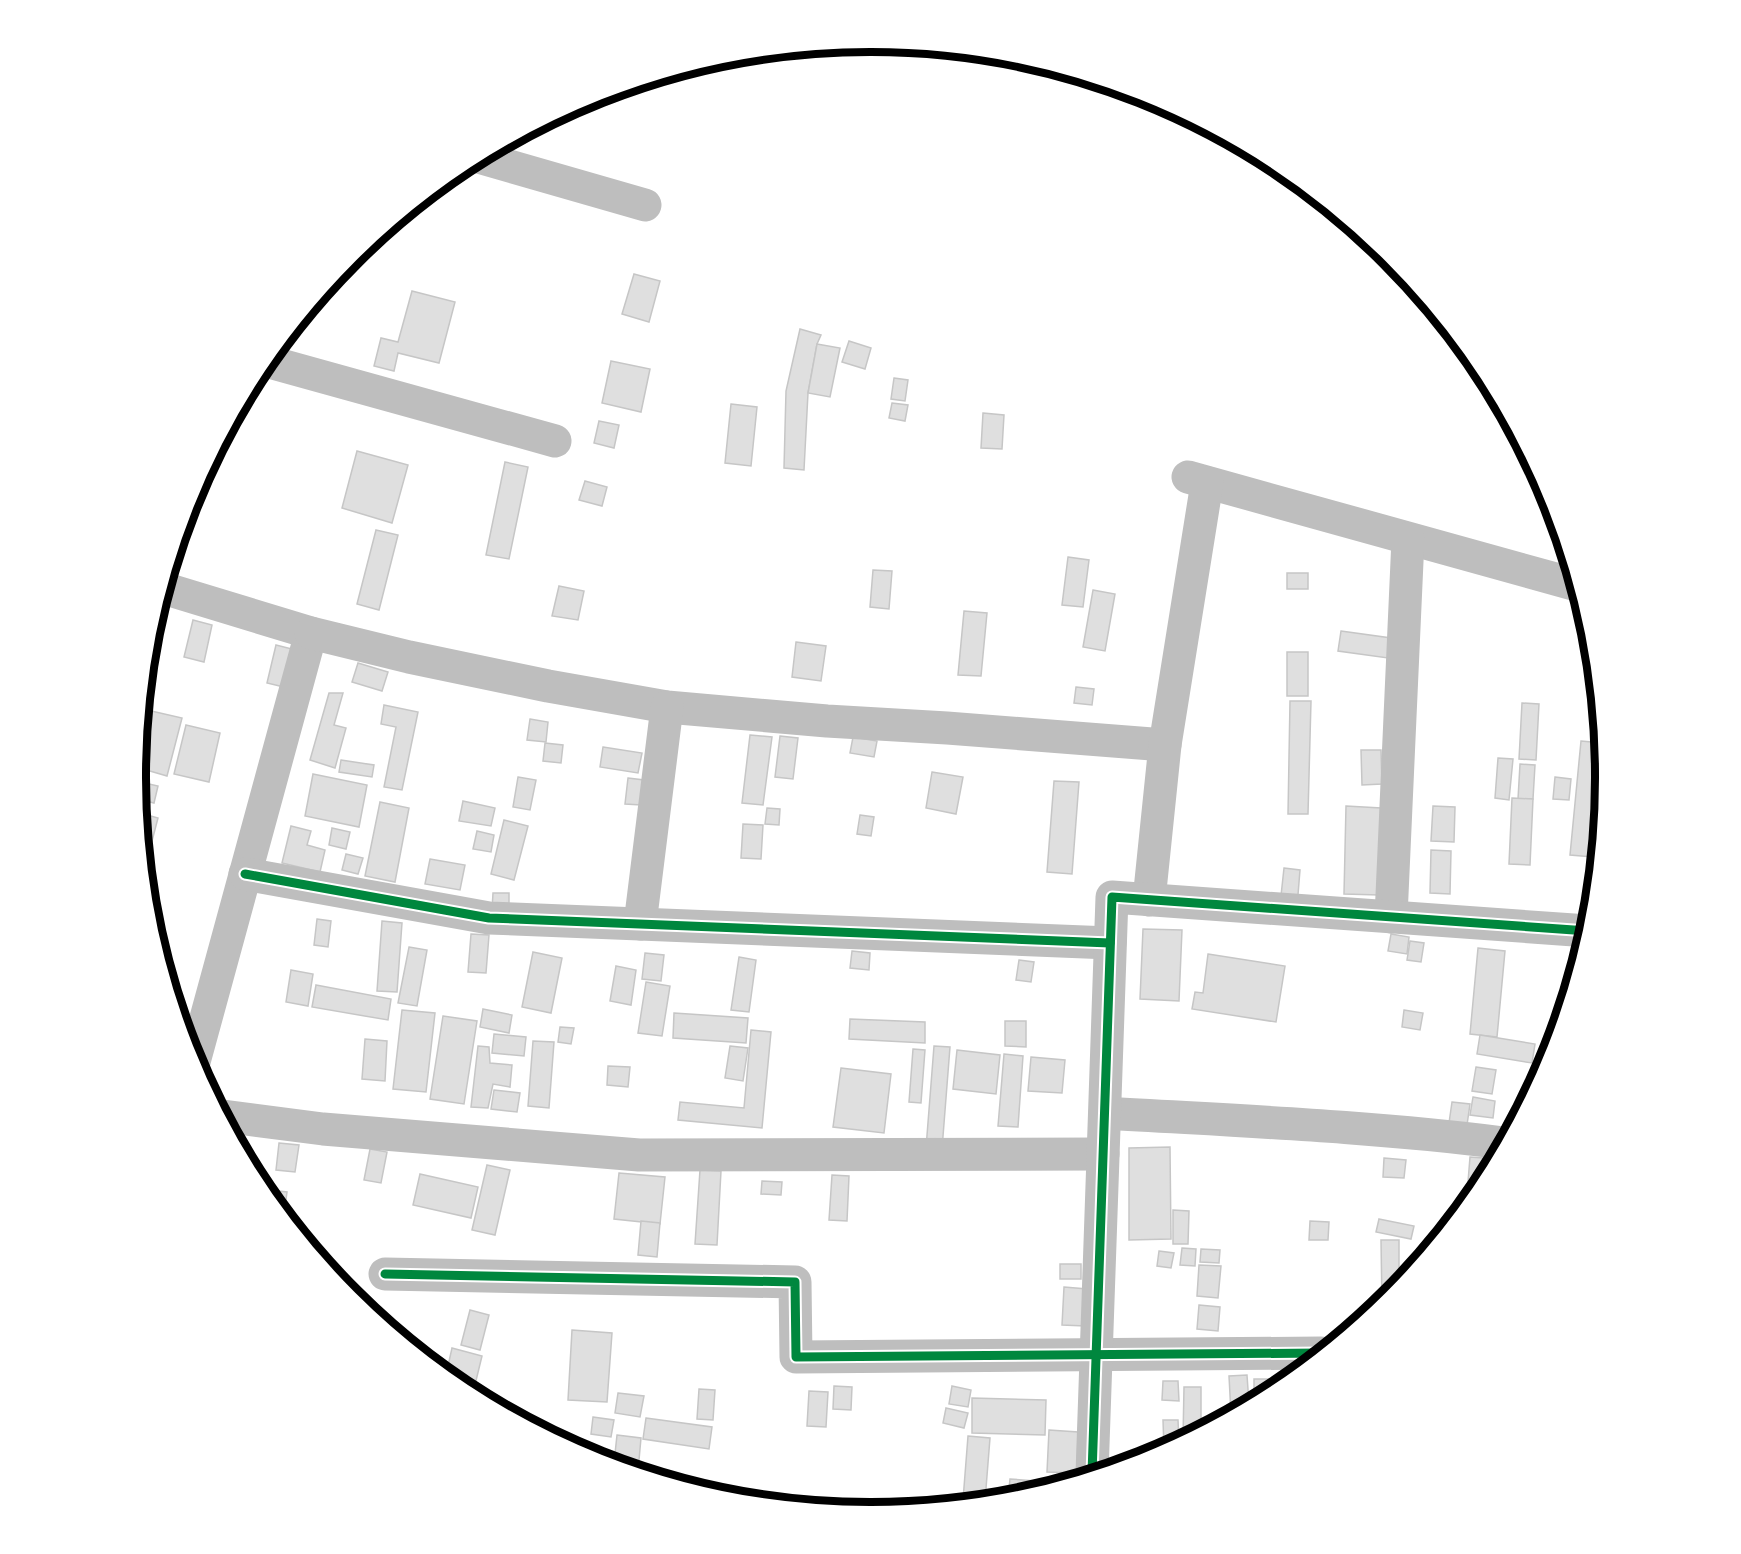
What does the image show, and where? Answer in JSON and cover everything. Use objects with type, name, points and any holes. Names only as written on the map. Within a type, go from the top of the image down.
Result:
[{"type":"street","points":[[491,161],[645,205]]},
{"type":"street","points":[[276,364],[555,441]]},
{"type":"street","points":[[1149,900],[1165,745],[1198,480],[1568,583]]},
{"type":"street","points":[[1391,917],[1408,539]]},
{"type":"street","points":[[171,590],[311,633],[409,657],[548,686],[667,707],[1165,745]]},
{"type":"street","points":[[198,1047],[311,633]]},
{"type":"street","points":[[640,924],[667,707]]},
{"type":"street","points":[[245,874],[489,918],[1110,943]]},
{"type":"street","points":[[1092,1466],[1112,897],[1578,931]]},
{"type":"street","points":[[1105,1113],[1288,1124],[1496,1142]]},
{"type":"street","points":[[232,1117],[323,1129],[639,1155],[1103,1154]]},
{"type":"street","points":[[385,1274],[795,1282],[796,1358],[1310,1353]]},
{"type":"building","points":[[634,274],[660,281],[649,322],[622,314]]},
{"type":"building","points":[[412,291],[455,302],[439,363],[398,353],[394,371],[374,366],[381,338],[398,342]]},
{"type":"building","points":[[800,329],[821,335],[817,344],[808,393],[804,470],[784,468],[786,391]]},
{"type":"building","points":[[849,341],[871,348],[865,369],[842,362]]},
{"type":"building","points":[[817,344],[840,348],[830,397],[808,393]]},
{"type":"building","points":[[611,361],[650,369],[641,412],[602,403]]},
{"type":"building","points":[[894,378],[908,380],[905,401],[891,399]]},
{"type":"building","points":[[892,403],[908,405],[905,421],[889,418]]},
{"type":"building","points":[[731,404],[757,407],[751,466],[725,463]]},
{"type":"building","points":[[983,413],[1004,415],[1002,449],[981,448]]},
{"type":"building","points":[[599,421],[619,425],[614,448],[594,443]]},
{"type":"building","points":[[357,451],[408,465],[392,523],[342,508]]},
{"type":"building","points":[[505,462],[528,467],[509,559],[486,555]]},
{"type":"building","points":[[585,481],[607,487],[602,506],[579,500]]},
{"type":"building","points":[[376,530],[398,535],[379,610],[357,604]]},
{"type":"building","points":[[1068,557],[1089,560],[1083,607],[1062,605]]},
{"type":"building","points":[[873,570],[892,571],[889,609],[870,607]]},
{"type":"building","points":[[1287,573],[1308,573],[1308,589],[1287,589]]},
{"type":"building","points":[[559,586],[584,591],[578,620],[552,616]]},
{"type":"building","points":[[1093,590],[1115,594],[1105,651],[1083,647]]},
{"type":"building","points":[[964,611],[987,613],[981,676],[958,675]]},
{"type":"building","points":[[193,620],[212,625],[204,662],[184,657]]},
{"type":"building","points":[[1341,631],[1391,638],[1388,658],[1338,651]]},
{"type":"building","points":[[796,642],[826,646],[821,681],[792,677]]},
{"type":"building","points":[[276,645],[292,649],[284,687],[267,683]]},
{"type":"building","points":[[1287,652],[1308,652],[1308,696],[1287,696]]},
{"type":"building","points":[[358,663],[388,672],[382,691],[352,682]]},
{"type":"building","points":[[1076,687],[1094,689],[1092,705],[1074,703]]},
{"type":"building","points":[[329,693],[343,693],[334,725],[346,728],[335,768],[310,760]]},
{"type":"building","points":[[1290,701],[1311,701],[1308,814],[1288,814]]},
{"type":"building","points":[[1522,703],[1539,704],[1536,760],[1519,759]]},
{"type":"building","points":[[384,705],[418,712],[402,790],[384,787],[396,727],[381,724]]},
{"type":"building","points":[[150,711],[182,718],[167,776],[146,770]]},
{"type":"building","points":[[530,719],[548,722],[546,742],[527,740]]},
{"type":"building","points":[[186,725],[220,733],[209,782],[174,774]]},
{"type":"building","points":[[750,735],[772,737],[763,805],[742,803]]},
{"type":"building","points":[[780,736],[798,738],[793,779],[775,777]]},
{"type":"building","points":[[853,737],[877,741],[874,757],[850,753]]},
{"type":"building","points":[[1581,741],[1594,742],[1595,777],[1590,857],[1570,855]]},
{"type":"building","points":[[545,743],[563,745],[561,763],[543,761]]},
{"type":"building","points":[[603,747],[642,753],[638,773],[600,767]]},
{"type":"building","points":[[1361,750],[1381,750],[1382,784],[1362,785]]},
{"type":"building","points":[[1498,758],[1513,759],[1509,800],[1495,798]]},
{"type":"building","points":[[341,760],[374,765],[372,777],[339,772]]},
{"type":"building","points":[[1520,764],[1535,765],[1533,799],[1518,799]]},
{"type":"building","points":[[932,772],[963,777],[956,814],[926,808]]},
{"type":"building","points":[[313,774],[367,785],[359,827],[305,816]]},
{"type":"building","points":[[518,777],[536,780],[530,810],[513,807]]},
{"type":"building","points":[[1555,777],[1571,779],[1569,800],[1553,799]]},
{"type":"building","points":[[628,778],[644,780],[641,805],[625,804]]},
{"type":"building","points":[[1054,781],[1079,782],[1072,874],[1047,872]]},
{"type":"building","points":[[146,783],[158,786],[154,803],[147,801]]},
{"type":"building","points":[[1512,798],[1533,799],[1530,865],[1509,864]]},
{"type":"building","points":[[463,801],[495,808],[491,826],[459,821]]},
{"type":"building","points":[[380,802],[409,808],[395,882],[365,876]]},
{"type":"building","points":[[1346,806],[1381,808],[1379,895],[1344,894]]},
{"type":"building","points":[[1433,806],[1455,807],[1454,842],[1431,841]]},
{"type":"building","points":[[767,808],[780,809],[779,825],[765,824]]},
{"type":"building","points":[[148,815],[158,818],[152,841],[149,840]]},
{"type":"building","points":[[860,815],[874,817],[871,836],[857,834]]},
{"type":"building","points":[[504,820],[528,826],[514,880],[491,874]]},
{"type":"building","points":[[743,824],[763,825],[761,859],[741,858]]},
{"type":"building","points":[[291,826],[311,831],[307,845],[325,850],[320,872],[282,863]]},
{"type":"building","points":[[332,828],[350,832],[346,849],[329,845]]},
{"type":"building","points":[[477,831],[494,835],[491,852],[473,849]]},
{"type":"building","points":[[1431,850],[1451,851],[1450,894],[1430,893]]},
{"type":"building","points":[[346,854],[363,858],[358,874],[342,870]]},
{"type":"building","points":[[430,859],[465,865],[460,890],[425,884]]},
{"type":"building","points":[[1284,868],[1300,870],[1297,907],[1280,905]]},
{"type":"building","points":[[493,893],[509,893],[509,911],[492,910]]},
{"type":"building","points":[[317,919],[331,921],[328,947],[314,945]]},
{"type":"building","points":[[382,921],[402,923],[397,992],[377,991]]},
{"type":"building","points":[[1143,929],[1182,930],[1179,1001],[1140,999]]},
{"type":"building","points":[[471,934],[489,935],[486,973],[468,972]]},
{"type":"building","points":[[1391,934],[1409,937],[1407,954],[1388,951]]},
{"type":"building","points":[[1410,941],[1424,943],[1421,962],[1407,960]]},
{"type":"building","points":[[409,947],[427,950],[417,1006],[398,1003]]},
{"type":"building","points":[[1478,948],[1505,951],[1497,1037],[1470,1034]]},
{"type":"building","points":[[852,951],[870,953],[869,970],[850,968]]},
{"type":"building","points":[[533,952],[562,958],[551,1013],[522,1007]]},
{"type":"building","points":[[645,953],[664,955],[661,981],[642,979]]},
{"type":"building","points":[[1208,954],[1285,966],[1276,1022],[1192,1009],[1195,992],[1203,993]]},
{"type":"building","points":[[739,957],[756,960],[749,1012],[731,1010]]},
{"type":"building","points":[[1019,960],[1034,962],[1031,982],[1016,980]]},
{"type":"building","points":[[616,966],[636,970],[631,1005],[610,1001]]},
{"type":"building","points":[[291,970],[313,974],[308,1006],[286,1002]]},
{"type":"building","points":[[646,982],[670,986],[662,1036],[638,1033]]},
{"type":"building","points":[[316,985],[391,999],[388,1020],[312,1007]]},
{"type":"building","points":[[483,1009],[512,1015],[509,1033],[480,1027]]},
{"type":"building","points":[[402,1010],[435,1013],[426,1092],[393,1089]]},
{"type":"building","points":[[1404,1010],[1423,1013],[1420,1030],[1402,1027]]},
{"type":"building","points":[[674,1013],[748,1018],[746,1043],[673,1038]]},
{"type":"building","points":[[443,1016],[477,1021],[464,1104],[430,1099]]},
{"type":"building","points":[[850,1019],[925,1022],[925,1043],[849,1039]]},
{"type":"building","points":[[1005,1021],[1026,1021],[1026,1047],[1005,1046]]},
{"type":"building","points":[[560,1027],[574,1028],[571,1044],[558,1042]]},
{"type":"building","points":[[751,1030],[771,1032],[762,1128],[678,1120],[680,1102],[744,1108]]},
{"type":"building","points":[[494,1034],[526,1037],[524,1056],[492,1053]]},
{"type":"building","points":[[1480,1035],[1535,1044],[1532,1063],[1477,1054]]},
{"type":"building","points":[[365,1039],[387,1041],[385,1081],[362,1079]]},
{"type":"building","points":[[533,1041],[554,1042],[549,1108],[528,1106]]},
{"type":"building","points":[[478,1046],[489,1047],[490,1063],[512,1065],[510,1087],[493,1084],[488,1108],[471,1107]]},
{"type":"building","points":[[730,1046],[748,1048],[743,1081],[725,1078]]},
{"type":"building","points":[[934,1046],[950,1047],[942,1149],[926,1148]]},
{"type":"building","points":[[913,1049],[925,1050],[921,1103],[909,1102]]},
{"type":"building","points":[[957,1050],[1000,1055],[996,1094],[953,1089]]},
{"type":"building","points":[[1004,1054],[1023,1056],[1018,1127],[998,1126]]},
{"type":"building","points":[[1031,1057],[1065,1060],[1062,1093],[1028,1091]]},
{"type":"building","points":[[608,1066],[630,1067],[628,1087],[607,1085]]},
{"type":"building","points":[[1476,1067],[1496,1070],[1492,1094],[1472,1091]]},
{"type":"building","points":[[841,1068],[891,1074],[884,1133],[833,1127]]},
{"type":"building","points":[[494,1090],[520,1093],[517,1112],[491,1109]]},
{"type":"building","points":[[1473,1097],[1495,1101],[1493,1118],[1470,1115]]},
{"type":"building","points":[[1452,1102],[1470,1104],[1467,1125],[1449,1123]]},
{"type":"building","points":[[279,1143],[299,1145],[295,1172],[276,1170]]},
{"type":"building","points":[[1170,1147],[1171,1239],[1129,1240],[1129,1148]]},
{"type":"building","points":[[370,1149],[387,1152],[381,1183],[364,1180]]},
{"type":"building","points":[[1470,1157],[1486,1158],[1471,1182],[1468,1182]]},
{"type":"building","points":[[1384,1158],[1406,1160],[1404,1178],[1383,1177]]},
{"type":"building","points":[[487,1165],[510,1170],[495,1235],[472,1230]]},
{"type":"building","points":[[700,1170],[721,1171],[717,1245],[695,1244]]},
{"type":"building","points":[[619,1173],[665,1177],[660,1224],[614,1219]]},
{"type":"building","points":[[420,1174],[478,1187],[471,1218],[413,1205]]},
{"type":"building","points":[[832,1175],[849,1176],[847,1221],[829,1220]]},
{"type":"building","points":[[762,1181],[782,1182],[781,1195],[761,1194]]},
{"type":"building","points":[[276,1191],[287,1192],[285,1204]]},
{"type":"building","points":[[1173,1210],[1189,1211],[1188,1244],[1173,1244]]},
{"type":"building","points":[[1379,1219],[1414,1226],[1411,1239],[1376,1232]]},
{"type":"building","points":[[641,1221],[660,1223],[657,1257],[638,1255]]},
{"type":"building","points":[[1310,1221],[1329,1222],[1328,1240],[1309,1240]]},
{"type":"building","points":[[1381,1240],[1399,1240],[1399,1272],[1382,1290]]},
{"type":"building","points":[[1182,1248],[1196,1249],[1195,1266],[1180,1265]]},
{"type":"building","points":[[1201,1249],[1220,1250],[1219,1263],[1200,1262]]},
{"type":"building","points":[[1159,1251],[1174,1253],[1171,1268],[1157,1266]]},
{"type":"building","points":[[1060,1264],[1081,1264],[1081,1279],[1060,1279]]},
{"type":"building","points":[[1199,1265],[1221,1266],[1218,1298],[1197,1296]]},
{"type":"building","points":[[1064,1287],[1087,1289],[1085,1326],[1062,1325]]},
{"type":"building","points":[[1199,1305],[1220,1307],[1218,1331],[1197,1329]]},
{"type":"building","points":[[470,1310],[489,1315],[480,1350],[461,1345]]},
{"type":"building","points":[[572,1330],[612,1333],[607,1402],[568,1400]]},
{"type":"building","points":[[452,1348],[482,1356],[475,1384],[448,1365]]},
{"type":"building","points":[[1247,1375],[1248,1394],[1231,1405],[1229,1376]]},
{"type":"building","points":[[1254,1379],[1272,1379],[1272,1380],[1254,1391]]},
{"type":"building","points":[[1163,1381],[1178,1381],[1179,1401],[1162,1400]]},
{"type":"building","points":[[834,1386],[852,1387],[851,1410],[833,1409]]},
{"type":"building","points":[[952,1386],[971,1390],[968,1407],[949,1404]]},
{"type":"building","points":[[1184,1387],[1201,1387],[1201,1422],[1183,1430]]},
{"type":"building","points":[[699,1389],[715,1390],[713,1420],[697,1419]]},
{"type":"building","points":[[809,1391],[828,1392],[826,1427],[807,1426]]},
{"type":"building","points":[[618,1393],[644,1396],[640,1417],[615,1413]]},
{"type":"building","points":[[972,1398],[1046,1400],[1045,1435],[972,1433]]},
{"type":"building","points":[[946,1408],[968,1413],[964,1428],[943,1423]]},
{"type":"building","points":[[593,1417],[614,1420],[611,1437],[591,1434]]},
{"type":"building","points":[[646,1418],[712,1427],[709,1449],[643,1439]]},
{"type":"building","points":[[1163,1420],[1178,1420],[1179,1432],[1164,1439]]},
{"type":"building","points":[[1049,1430],[1078,1432],[1077,1471],[1047,1472]]},
{"type":"building","points":[[617,1435],[641,1438],[639,1463],[615,1454]]},
{"type":"building","points":[[968,1436],[990,1438],[986,1492],[963,1495]]},
{"type":"building","points":[[1010,1479],[1040,1481],[1012,1488],[1009,1488]]},
{"type":"cycle path","points":[[245,874],[489,918],[1110,943]]},
{"type":"cycle path","points":[[1092,1466],[1112,897],[1578,930]]},
{"type":"cycle path","points":[[385,1274],[795,1282],[796,1357],[1310,1353]]}]
